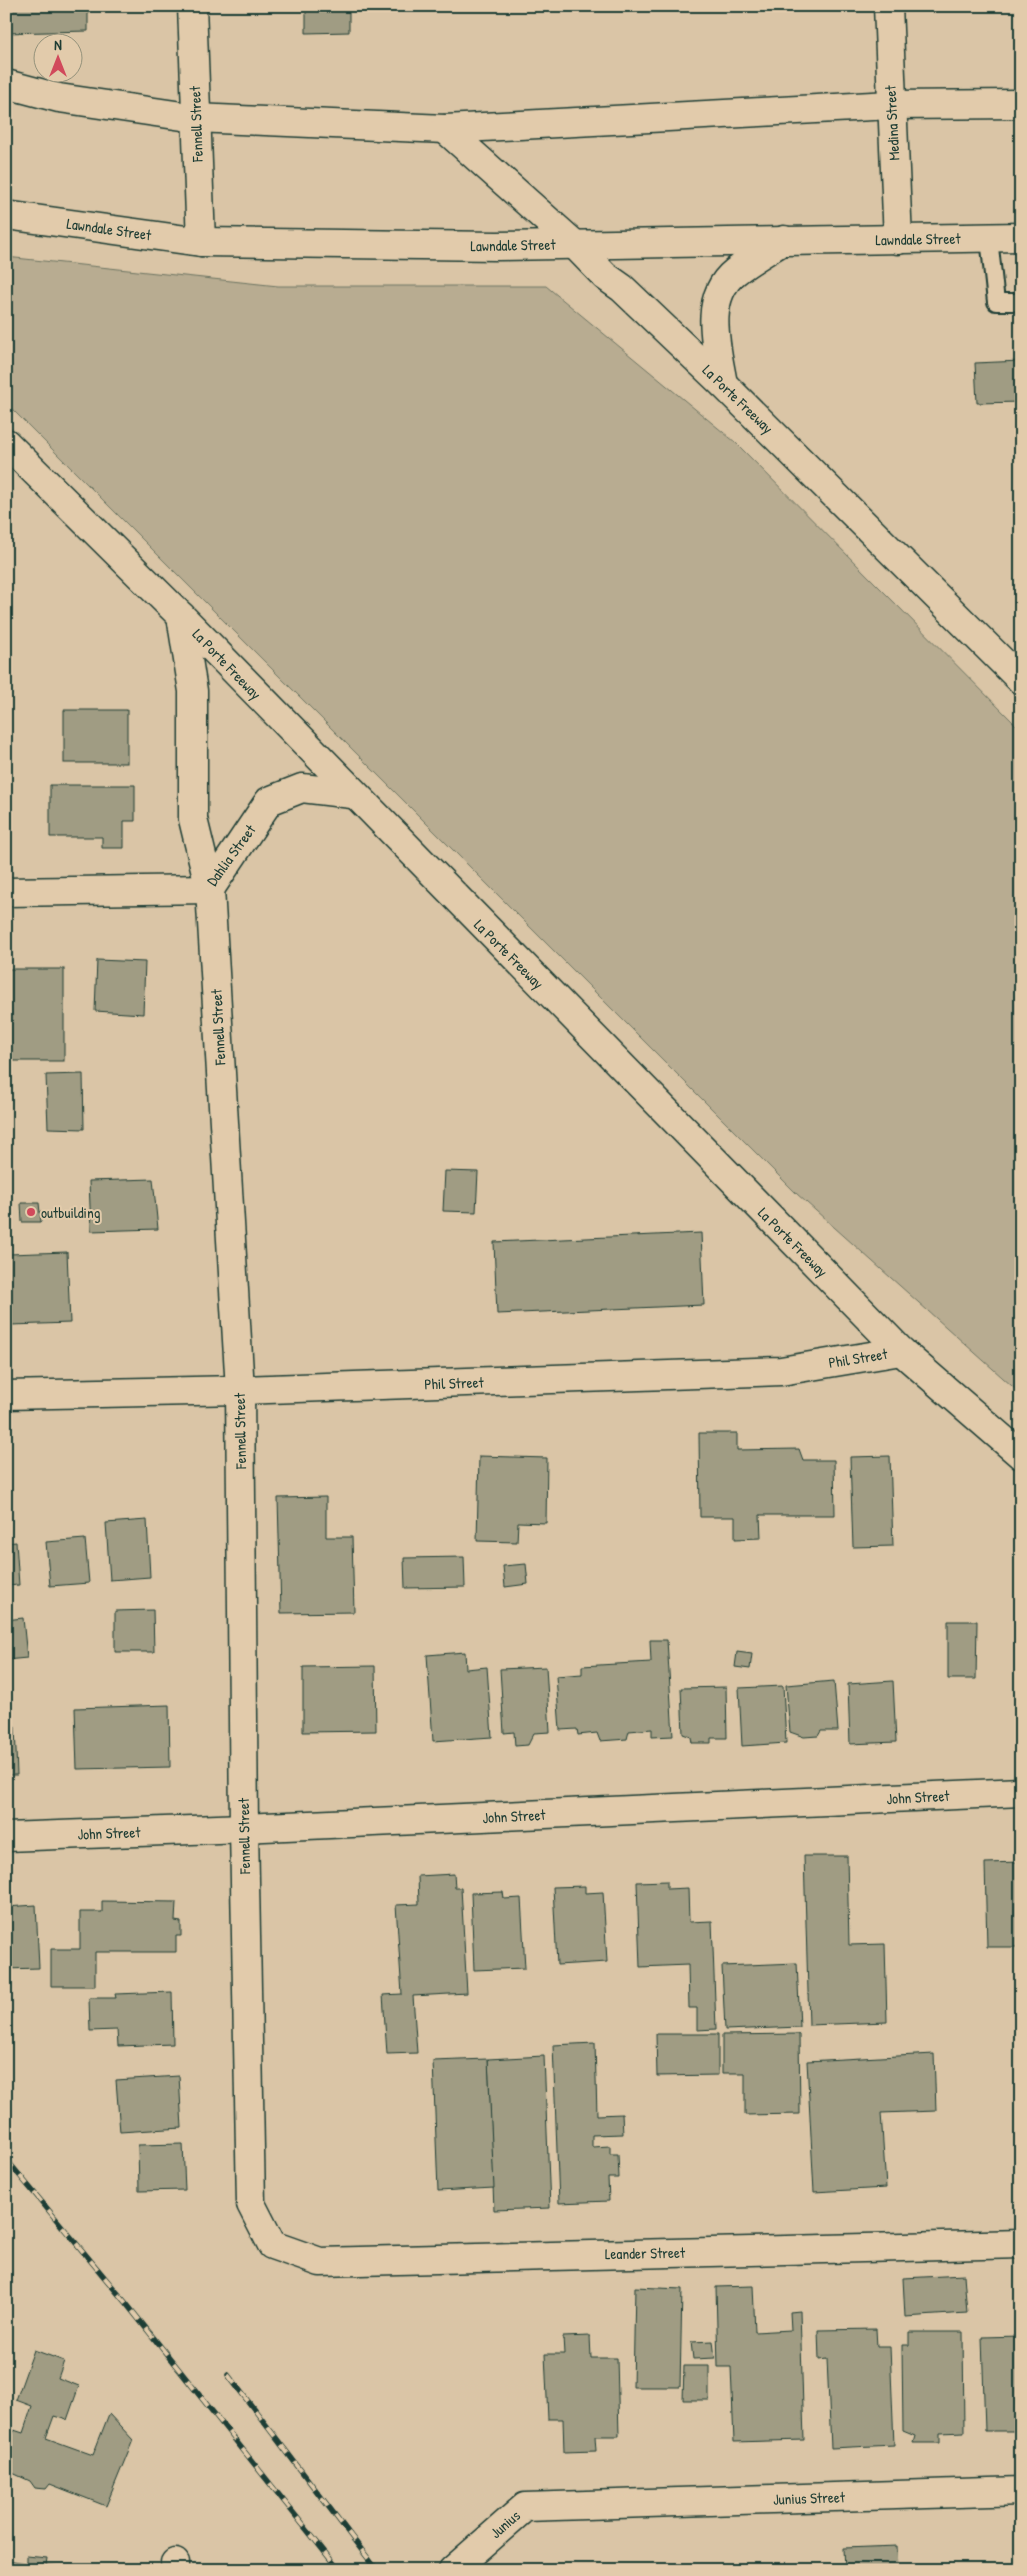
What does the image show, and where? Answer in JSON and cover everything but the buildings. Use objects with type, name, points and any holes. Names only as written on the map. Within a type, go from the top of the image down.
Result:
[{"type":"street","name":"Fennell Street","points":[[192,6],[200,242]]},
{"type":"street","name":"Medina Street","points":[[888,6],[898,240]]},
{"type":"street","points":[[6,84],[59,98],[196,118],[445,129],[891,105],[1021,104]]},
{"type":"street","name":"La Porte Freeway","points":[[445,129],[574,244],[604,276],[622,288],[723,384],[1021,680]]},
{"type":"street","name":"Lawndale Street","points":[[6,215],[200,242],[496,246],[1021,237]]},
{"type":"street","points":[[723,384],[714,336],[717,297],[734,273],[784,240]]},
{"type":"street","name":"La Porte Freeway","points":[[6,443],[181,616],[352,794],[900,1351],[1021,1455]]},
{"type":"street","name":"Fennell Street","points":[[181,616],[193,691],[193,820],[210,889],[240,1390],[244,1828],[251,2204],[272,2245]]},
{"type":"street","name":"Dahlia Street","points":[[6,892],[210,889],[269,801],[302,788],[352,794]]},
{"type":"street","name":"Phil Street","points":[[6,1396],[240,1390],[782,1371],[900,1351]]},
{"type":"street","name":"John Street","points":[[6,1836],[244,1828],[1021,1792]]},
{"type":"street","name":"Leander Street","points":[[272,2245],[320,2262],[1021,2244]]},
{"type":"street","name":"Junius Street","points":[[597,2505],[1021,2491]]},
{"type":"street","name":"Junius","points":[[453,2570],[525,2507],[597,2505]]},
{"type":"lane","points":[[989,238],[996,302],[1021,302]]},
{"type":"shaded area","points":[[6,257],[278,286],[546,286],[735,442],[1021,730],[1021,1394],[797,1194],[6,403]]},
{"type":"railway","points":[[6,2159],[125,2302],[339,2570]]},
{"type":"railway","points":[[228,2375],[377,2570]]},
{"type":"place","name":"outbuilding","points":[[31,1212]]}]
